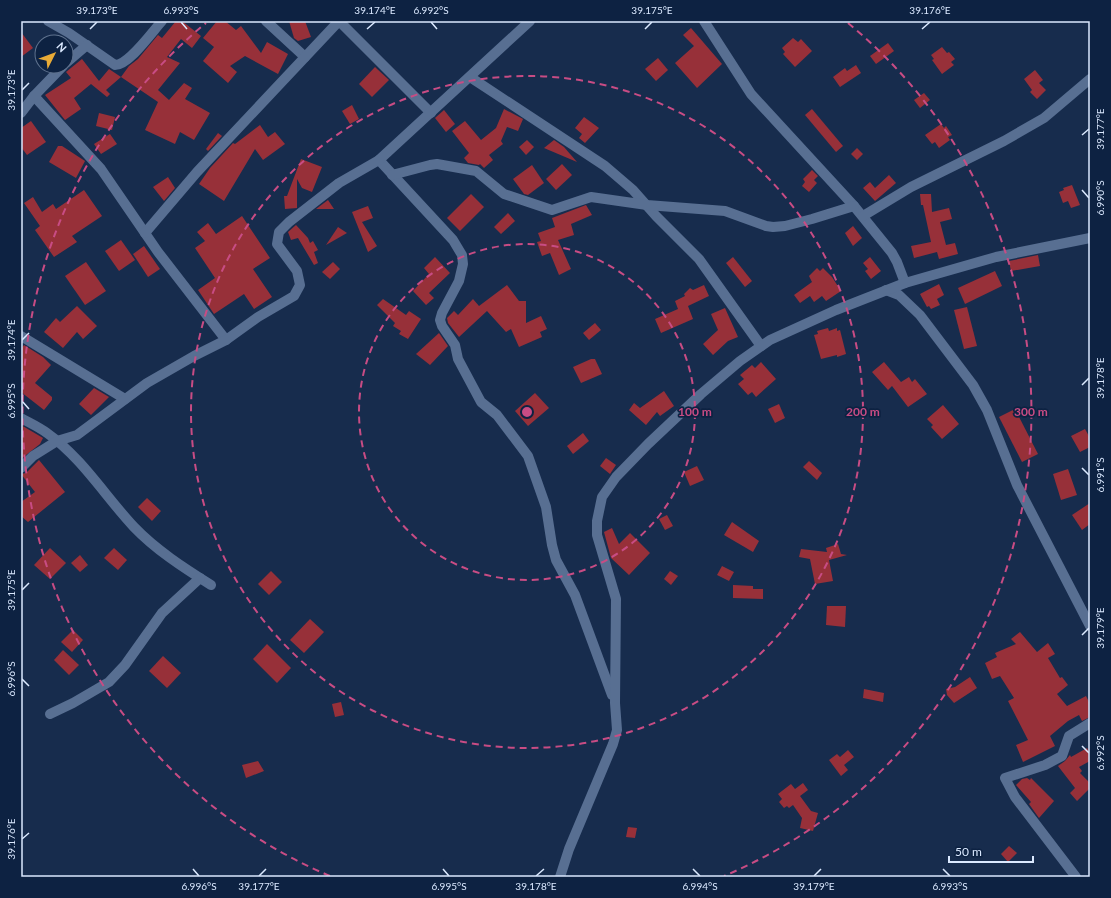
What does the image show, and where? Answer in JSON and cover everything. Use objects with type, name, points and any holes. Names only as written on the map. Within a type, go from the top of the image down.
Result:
[{"type":"street","points":[[48,21],[70,33],[115,65],[126,61],[162,21]]},
{"type":"street","points":[[266,21],[305,57]]},
{"type":"street","points":[[145,233],[197,172],[339,21],[431,113]]},
{"type":"street","points":[[21,468],[33,456],[57,441],[77,435],[147,383],[194,356],[226,340],[258,317],[294,296],[300,285],[297,271],[277,244],[279,232],[289,222],[339,183],[379,160],[530,21]]},
{"type":"street","points":[[704,21],[751,94],[863,216],[898,262],[906,283]]},
{"type":"street","points":[[74,56],[87,45]]},
{"type":"street","points":[[21,113],[34,96],[55,74]]},
{"type":"street","points":[[470,77],[605,166],[647,205],[699,259],[761,346]]},
{"type":"street","points":[[863,216],[911,187],[1004,141],[1044,118],[1090,80]]},
{"type":"street","points":[[34,96],[101,169],[158,252],[226,340]]},
{"type":"street","points":[[379,160],[453,240],[462,256],[463,264],[459,281],[442,314],[440,320],[442,326],[455,345],[458,359],[481,402],[497,415],[528,456],[546,507],[556,560],[575,595],[615,703]]},
{"type":"street","points":[[392,175],[437,164],[476,171],[504,194],[552,210],[591,197],[647,205],[725,211],[766,226],[773,227],[785,226],[854,206]]},
{"type":"street","points":[[560,877],[569,849],[615,739],[616,599],[597,535],[597,516],[602,497],[616,477],[660,432],[740,361],[761,346],[782,334],[906,283],[996,257],[1090,238]]},
{"type":"street","points":[[886,290],[899,295],[920,315],[972,385],[987,410],[1017,485],[1090,626]]},
{"type":"street","points":[[21,336],[125,399]]},
{"type":"street","points":[[21,418],[47,433],[57,441],[93,479],[134,527],[154,545],[211,585]]},
{"type":"street","points":[[50,714],[73,703],[109,682],[125,665],[162,613],[200,578]]},
{"type":"street","points":[[1081,611],[1090,605]]},
{"type":"street","points":[[1076,877],[1015,797],[1005,778],[1062,756],[1066,742],[1070,736],[1090,723]]},
{"type":"building","points":[[176,21],[182,21],[201,36],[192,48],[181,39],[167,57],[180,63],[158,90],[169,100],[184,83],[192,88],[185,99],[210,113],[194,140],[180,132],[175,144],[145,130],[158,102],[121,77],[129,66],[138,59],[158,35],[162,38]]},
{"type":"building","points":[[217,21],[225,21],[236,30],[241,26],[261,53],[267,42],[288,54],[278,74],[245,56],[230,66],[237,72],[228,83],[203,61],[214,47],[203,38]]},
{"type":"building","points":[[289,21],[305,21],[311,37],[298,41],[294,38]]},
{"type":"building","points":[[691,28],[722,64],[697,88],[675,63],[694,46],[683,35]]},
{"type":"building","points":[[21,32],[33,48],[21,57]]},
{"type":"building","points":[[793,38],[798,42],[801,39],[812,51],[795,67],[783,54],[785,52],[782,48]]},
{"type":"building","points":[[888,43],[894,51],[876,64],[870,56]]},
{"type":"building","points":[[942,47],[955,59],[951,62],[954,65],[942,74],[932,60],[934,59],[931,55]]},
{"type":"building","points":[[658,58],[668,70],[656,81],[645,69]]},
{"type":"building","points":[[82,59],[99,81],[109,69],[121,77],[106,90],[110,94],[107,97],[91,84],[74,98],[81,109],[65,120],[45,95],[71,78],[68,74],[74,74],[74,66]]},
{"type":"building","points":[[856,65],[861,73],[840,87],[833,77],[845,68],[847,71]]},
{"type":"building","points":[[375,67],[389,80],[372,97],[359,84]]},
{"type":"building","points":[[1035,70],[1043,80],[1039,83],[1046,90],[1037,99],[1030,92],[1032,90],[1024,79]]},
{"type":"building","points":[[924,93],[930,100],[920,108],[914,100]]},
{"type":"building","points":[[352,105],[359,119],[350,124],[342,111]]},
{"type":"building","points":[[504,109],[523,119],[518,131],[507,127],[501,141],[503,144],[489,155],[493,160],[484,168],[480,164],[468,163],[464,158],[469,153],[452,131],[465,121],[481,140],[496,128]]},
{"type":"building","points":[[812,109],[843,146],[836,152],[805,115]]},
{"type":"building","points":[[444,110],[455,124],[446,132],[435,118]]},
{"type":"building","points":[[99,113],[115,117],[112,130],[96,126]]},
{"type":"building","points":[[584,117],[599,128],[585,143],[579,138],[582,134],[575,128]]},
{"type":"building","points":[[31,121],[46,142],[27,155],[21,147],[21,128]]},
{"type":"building","points":[[941,124],[944,128],[946,126],[952,135],[948,137],[950,140],[939,148],[935,142],[932,144],[925,135]]},
{"type":"building","points":[[260,125],[268,137],[275,132],[285,144],[263,160],[255,149],[224,201],[199,184],[210,168],[233,143],[235,144]]},
{"type":"building","points":[[218,133],[222,136],[208,151],[206,149]]},
{"type":"building","points":[[110,134],[117,144],[101,154],[94,144]]},
{"type":"building","points":[[527,140],[534,147],[526,155],[519,147]]},
{"type":"building","points":[[554,140],[564,147],[577,162],[544,148]]},
{"type":"building","points":[[58,146],[62,146],[85,161],[76,178],[49,162]]},
{"type":"building","points":[[857,148],[863,154],[857,160],[851,154]]},
{"type":"building","points":[[301,159],[322,167],[312,192],[302,188],[297,179],[297,208],[285,209],[284,196],[287,196]]},
{"type":"building","points":[[562,164],[572,175],[556,190],[546,179]]},
{"type":"building","points":[[532,165],[544,183],[528,195],[524,194],[513,179]]},
{"type":"building","points":[[812,170],[818,176],[814,180],[817,183],[809,192],[802,186],[805,182],[803,179]]},
{"type":"building","points":[[889,175],[896,183],[875,201],[863,188],[870,182],[875,188]]},
{"type":"building","points":[[168,177],[175,188],[164,201],[153,187]]},
{"type":"building","points":[[1072,185],[1080,205],[1071,208],[1068,201],[1063,203],[1059,192],[1064,190],[1063,188]]},
{"type":"building","points":[[84,190],[102,216],[72,236],[77,242],[54,257],[35,230],[40,226],[24,203],[33,197],[42,212],[53,204],[56,209]]},
{"type":"building","points":[[471,194],[484,207],[460,231],[447,218]]},
{"type":"building","points":[[920,194],[931,194],[932,212],[949,208],[952,219],[940,222],[946,245],[955,243],[958,254],[939,259],[937,252],[914,258],[911,246],[931,242],[923,205],[921,205]]},
{"type":"building","points":[[328,200],[334,209],[316,209]]},
{"type":"building","points":[[586,205],[592,215],[571,224],[574,235],[558,240],[571,269],[559,275],[550,253],[542,256],[537,242],[541,241],[538,233],[555,227],[552,218]]},
{"type":"building","points":[[368,206],[373,218],[362,222],[377,246],[368,252],[352,212]]},
{"type":"building","points":[[508,213],[515,221],[501,234],[494,227]]},
{"type":"building","points":[[242,216],[270,258],[253,269],[272,297],[254,309],[244,294],[214,314],[198,290],[215,278],[195,248],[205,241],[197,232],[208,223],[216,234]]},
{"type":"building","points":[[296,225],[308,238],[310,243],[313,241],[318,250],[314,252],[318,263],[314,265],[298,238],[291,240],[288,232]]},
{"type":"building","points":[[853,226],[862,238],[853,246],[845,233]]},
{"type":"building","points":[[338,227],[347,233],[326,245]]},
{"type":"building","points":[[121,240],[135,260],[119,271],[105,251]]},
{"type":"building","points":[[144,246],[160,269],[148,277],[133,254]]},
{"type":"building","points":[[1038,255],[1040,266],[1011,271],[1009,261]]},
{"type":"building","points":[[435,257],[450,273],[429,293],[434,298],[426,305],[413,291],[429,274],[424,268]]},
{"type":"building","points":[[733,257],[752,281],[745,287],[726,263]]},
{"type":"building","points":[[870,257],[881,271],[871,279],[865,271],[868,269],[863,263]]},
{"type":"building","points":[[86,262],[106,291],[85,305],[65,276]]},
{"type":"building","points":[[333,262],[340,269],[330,279],[322,272]]},
{"type":"building","points":[[817,268],[820,271],[823,268],[832,277],[841,291],[826,301],[822,296],[814,302],[810,296],[800,303],[794,295],[812,282],[809,276]]},
{"type":"building","points":[[995,271],[1002,286],[965,304],[958,288]]},
{"type":"building","points":[[939,284],[944,295],[937,299],[940,305],[931,309],[929,306],[927,307],[920,294]]},
{"type":"building","points":[[507,285],[519,301],[526,301],[526,323],[541,316],[547,329],[540,332],[542,337],[519,347],[511,329],[506,332],[487,311],[459,337],[448,323],[447,318],[454,311],[458,315],[473,299],[479,306]]},
{"type":"building","points":[[704,285],[709,296],[688,306],[693,319],[661,333],[655,319],[678,309],[675,301],[685,296],[684,294],[690,288],[693,290]]},
{"type":"building","points":[[383,299],[406,315],[409,311],[421,319],[408,339],[399,334],[401,331],[393,326],[395,323],[377,305]]},
{"type":"building","points":[[77,306],[97,326],[83,339],[77,332],[63,348],[44,332],[56,318],[60,322]]},
{"type":"building","points":[[967,307],[977,346],[964,349],[954,310]]},
{"type":"building","points":[[725,308],[738,337],[728,341],[713,355],[703,344],[718,330],[711,314]]},
{"type":"building","points":[[595,323],[601,330],[589,340],[583,333]]},
{"type":"building","points":[[828,328],[829,331],[837,328],[837,331],[840,330],[846,354],[821,359],[814,335],[818,334],[817,331]]},
{"type":"building","points":[[439,333],[448,346],[430,365],[416,354]]},
{"type":"building","points":[[24,345],[43,357],[51,365],[35,383],[52,397],[52,400],[44,410],[21,392],[21,349]]},
{"type":"building","points":[[591,359],[595,359],[602,374],[581,383],[573,367]]},
{"type":"building","points":[[761,362],[776,379],[756,397],[752,392],[748,395],[738,384],[744,379],[740,375],[752,365],[755,368]]},
{"type":"building","points":[[884,362],[901,382],[909,377],[912,382],[915,379],[927,394],[908,407],[892,386],[888,390],[872,372]]},
{"type":"building","points":[[94,388],[109,397],[91,415],[79,404]]},
{"type":"building","points":[[664,391],[674,406],[660,416],[657,412],[646,425],[629,410],[634,403],[640,408]]},
{"type":"building","points":[[535,393],[549,408],[528,426],[515,411]]},
{"type":"building","points":[[779,404],[785,418],[775,423],[768,409]]},
{"type":"building","points":[[943,405],[959,424],[942,439],[931,427],[933,425],[927,419]]},
{"type":"building","points":[[1015,409],[1038,454],[1022,462],[999,417]]},
{"type":"building","points":[[21,425],[43,438],[40,444],[21,459]]},
{"type":"building","points":[[1085,429],[1090,438],[1090,447],[1080,452],[1071,436]]},
{"type":"building","points":[[583,433],[589,441],[573,454],[567,446]]},
{"type":"building","points":[[606,458],[616,465],[610,474],[600,466]]},
{"type":"building","points":[[39,460],[65,492],[28,522],[21,516],[21,502],[35,492],[21,474],[26,473]]},
{"type":"building","points":[[809,461],[822,473],[817,480],[803,467]]},
{"type":"building","points":[[697,466],[704,480],[690,486],[684,472]]},
{"type":"building","points":[[1068,469],[1077,495],[1061,500],[1053,474]]},
{"type":"building","points":[[147,498],[161,511],[152,521],[138,507]]},
{"type":"building","points":[[1090,503],[1090,524],[1082,530],[1072,515]]},
{"type":"building","points":[[667,515],[673,526],[665,530],[659,519]]},
{"type":"building","points":[[732,522],[759,541],[753,552],[724,535]]},
{"type":"building","points":[[612,528],[619,544],[630,533],[650,553],[629,575],[611,558],[604,532]]},
{"type":"building","points":[[838,544],[841,554],[847,555],[829,560],[833,581],[815,584],[810,559],[799,557],[801,549],[827,552],[826,548]]},
{"type":"building","points":[[50,548],[66,563],[50,579],[34,565]]},
{"type":"building","points":[[114,548],[127,560],[118,570],[104,558]]},
{"type":"building","points":[[80,555],[88,565],[80,572],[71,563]]},
{"type":"building","points":[[722,566],[734,572],[729,581],[717,575]]},
{"type":"building","points":[[271,571],[282,582],[269,595],[258,584]]},
{"type":"building","points":[[670,571],[678,576],[671,585],[664,579]]},
{"type":"building","points":[[733,585],[753,586],[753,589],[763,589],[763,599],[733,598]]},
{"type":"building","points":[[827,606],[846,606],[845,627],[826,625]]},
{"type":"building","points":[[310,619],[324,632],[304,653],[290,640]]},
{"type":"building","points":[[73,630],[83,640],[72,652],[61,642]]},
{"type":"building","points":[[1020,632],[1037,652],[1048,643],[1055,654],[1048,658],[1060,678],[1062,677],[1068,685],[1057,694],[1067,706],[1086,696],[1090,704],[1090,717],[1082,721],[1079,715],[1068,721],[1050,736],[1055,746],[1023,762],[1016,745],[1028,740],[1008,701],[1014,698],[1000,676],[992,679],[985,663],[997,657],[995,653],[1016,644],[1011,639]]},
{"type":"building","points":[[267,644],[291,668],[277,683],[253,659]]},
{"type":"building","points":[[63,650],[79,665],[69,675],[54,660]]},
{"type":"building","points":[[163,656],[181,673],[167,688],[149,671]]},
{"type":"building","points":[[970,677],[977,688],[954,703],[947,695],[946,689],[955,687]]},
{"type":"building","points":[[864,689],[884,693],[883,702],[863,698]]},
{"type":"building","points":[[341,702],[344,715],[335,717],[332,704]]},
{"type":"building","points":[[1087,748],[1090,753],[1090,761],[1079,767],[1082,771],[1080,773],[1090,783],[1090,788],[1077,801],[1070,793],[1075,788],[1058,766],[1070,755],[1071,757]]},
{"type":"building","points":[[848,750],[854,757],[844,765],[848,770],[841,776],[829,760],[837,754],[840,757]]},
{"type":"building","points":[[258,761],[264,771],[246,778],[242,765]]},
{"type":"building","points":[[1027,778],[1030,780],[1031,778],[1054,801],[1039,818],[1029,804],[1031,802],[1016,785],[1022,779]]},
{"type":"building","points":[[803,783],[808,790],[800,796],[811,811],[818,813],[813,831],[800,828],[802,818],[793,805],[789,808],[787,806],[784,808],[779,802],[782,799],[778,794],[791,784],[795,789]]},
{"type":"building","points":[[628,827],[637,828],[635,838],[626,837]]},
{"type":"building","points":[[1009,846],[1017,853],[1008,862],[1001,854]]}]
